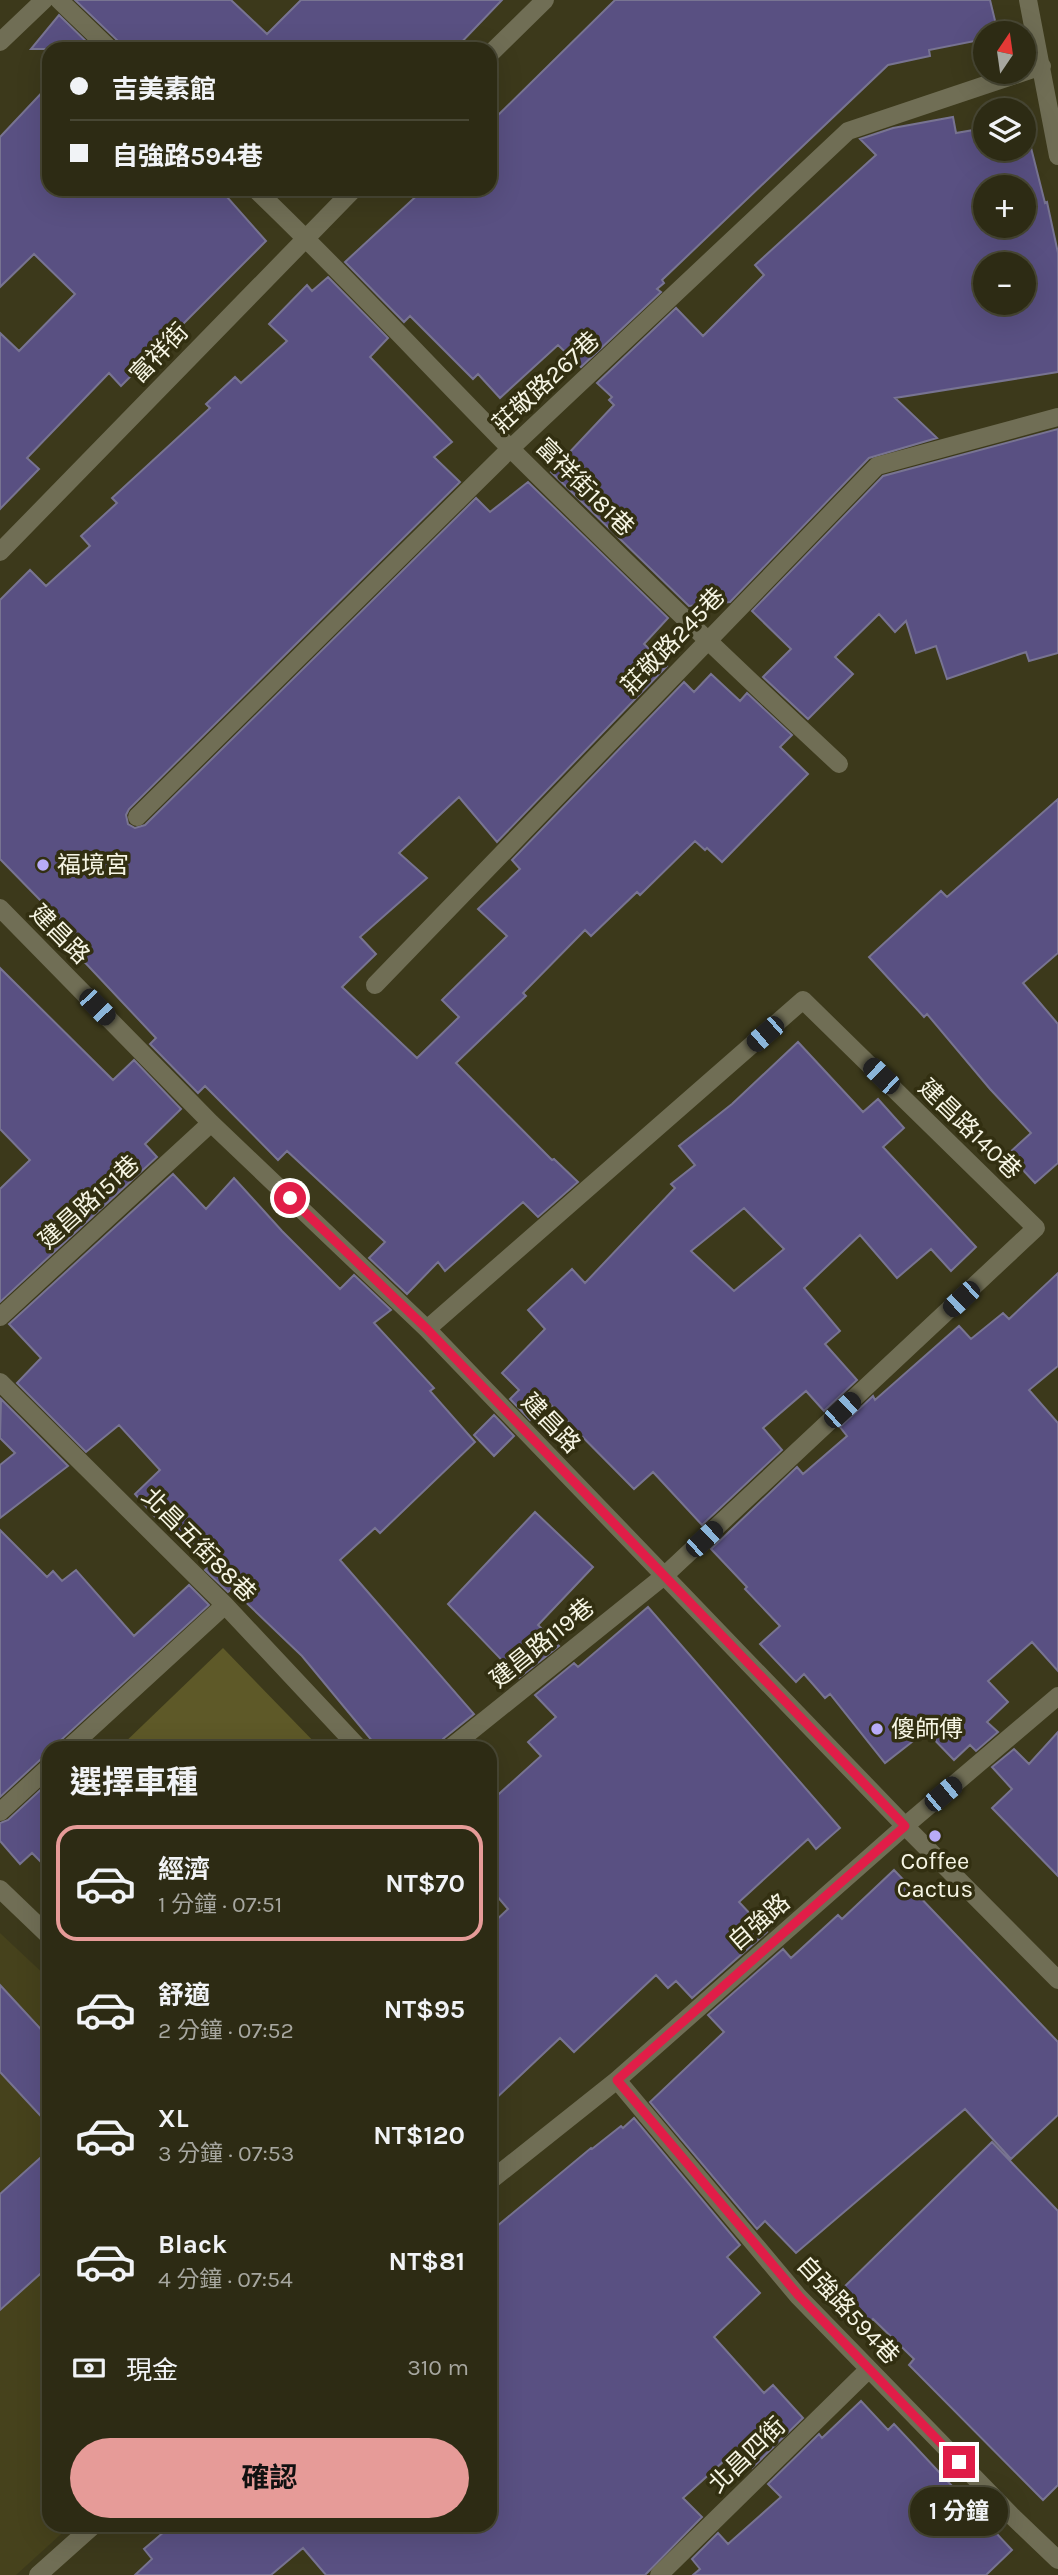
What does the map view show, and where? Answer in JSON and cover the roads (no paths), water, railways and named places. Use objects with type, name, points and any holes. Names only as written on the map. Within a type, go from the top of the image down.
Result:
[{"type":"street","points":[[0,42],[44,0]]},
{"type":"street","points":[[59,0],[103,42]]},
{"type":"street","points":[[497,47],[545,0]]},
{"type":"street","points":[[1028,0],[1058,156]]},
{"type":"street","name":"莊敬路267巷","points":[[137,817],[511,448],[848,131],[1042,66]]},
{"type":"street","name":"富祥街181巷","points":[[263,196],[511,448],[707,641],[839,764]]},
{"type":"street","name":"富祥街","points":[[0,552],[347,196]]},
{"type":"street","name":"莊敬路245巷","points":[[375,985],[877,466],[1058,417]]},
{"type":"street","name":"建昌路","points":[[0,908],[211,1123],[427,1329],[905,1826],[1058,1980]]},
{"type":"street","name":"建昌路140巷","points":[[427,1329],[803,1000],[1036,1228],[664,1576]]},
{"type":"street","name":"建昌路151巷","points":[[0,1317],[211,1123]]},
{"type":"street","name":"北昌五街88巷","points":[[0,1382],[225,1605],[352,1741]]},
{"type":"street","name":"建昌路119巷","points":[[459,1741],[664,1576]]},
{"type":"street","points":[[77,1741],[225,1605]]},
{"type":"street","name":"自強路","points":[[497,2175],[617,2080],[905,1826],[1058,1696]]},
{"type":"street","points":[[0,1812],[42,1773]]},
{"type":"street","points":[[0,1889],[42,1929]]},
{"type":"street","name":"自強路594巷","points":[[617,2080],[799,2296],[1058,2560]]},
{"type":"street","name":"北昌四街","points":[[659,2575],[869,2370]]},
{"type":"street","points":[[38,2575],[86,2532]]},
{"type":"place","name":"福境宮","points":[[43,865]]},
{"type":"place","name":"傻師傅","points":[[877,1729]]},
{"type":"place","name":"Coffee Cactus","points":[[935,1836]]}]
